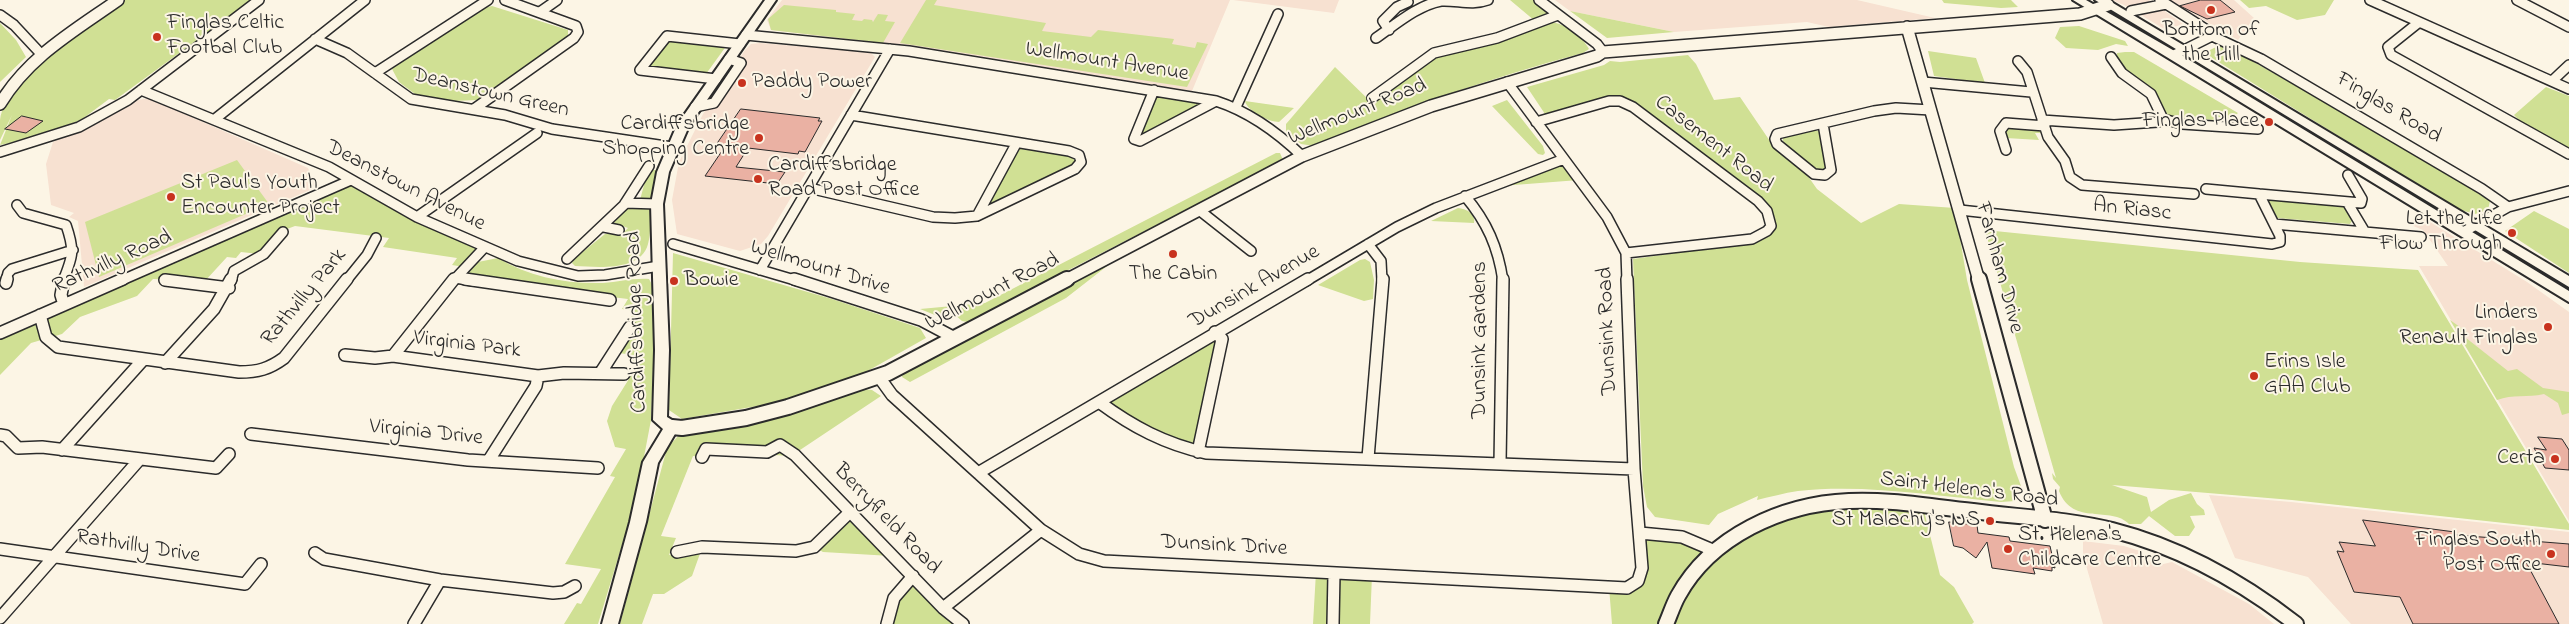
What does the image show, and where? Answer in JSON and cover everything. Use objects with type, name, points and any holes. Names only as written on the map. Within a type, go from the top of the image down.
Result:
[{"type":"main road","name":"Cardiffsbridge Road","points":[[610,624],[638,522],[651,462],[672,427],[660,420],[662,350],[657,204],[663,172],[672,147],[695,107],[771,0]]},
{"type":"main road","points":[[2078,0],[2094,10],[2179,52]]},
{"type":"main road","points":[[2104,2],[2179,52],[2471,228],[2569,282]]},
{"type":"main road","points":[[2471,228],[2569,297]]},
{"type":"street","points":[[0,104],[14,83],[42,55],[118,0]]},
{"type":"street","points":[[0,152],[79,127],[128,100],[259,0]]},
{"type":"street","points":[[215,119],[364,0]]},
{"type":"street","points":[[375,72],[488,0]]},
{"type":"street","points":[[474,110],[574,38],[578,32],[576,26],[505,0]]},
{"type":"street","points":[[540,12],[557,0]]},
{"type":"street","points":[[1376,38],[1442,1],[1476,3],[1488,0]]},
{"type":"street","points":[[1539,0],[1598,44],[1603,52]]},
{"type":"street","points":[[2370,0],[2569,89]]},
{"type":"street","points":[[2516,0],[2569,27]]},
{"type":"street","points":[[1389,30],[1383,21],[1397,7],[1408,2]]},
{"type":"street","name":"Wellmount Road","points":[[672,427],[691,426],[754,416],[788,407],[879,377],[1302,156],[1314,153],[1364,131],[1431,106],[1597,56],[1603,52],[1613,53],[2080,14],[2094,10],[2104,2]]},
{"type":"street","points":[[2131,11],[2163,2]]},
{"type":"street","name":"Finglas Road","points":[[2163,2],[2210,32],[2212,36],[2234,44],[2261,59],[2482,189],[2508,207]]},
{"type":"street","points":[[1236,107],[1241,100],[1278,14]]},
{"type":"street","points":[[0,15],[18,26],[30,45],[42,55]]},
{"type":"street","points":[[1372,98],[1434,53],[1497,38],[1558,15]]},
{"type":"street","points":[[2418,23],[2388,47],[2391,55],[2569,154]]},
{"type":"street","name":"Farnham Drive","points":[[1907,28],[1960,210],[2045,520]]},
{"type":"street","points":[[716,79],[640,70],[666,36],[743,39]]},
{"type":"street","points":[[2179,52],[2212,36]]},
{"type":"street","name":"Deanstown Green","points":[[315,39],[337,46],[375,72],[399,93],[411,99],[505,115],[552,129],[630,143],[672,147]]},
{"type":"street","name":"Wellmount Avenue","points":[[743,39],[890,49],[1216,101],[1236,107],[1273,132],[1302,156]]},
{"type":"street","points":[[760,270],[890,49]]},
{"type":"street","points":[[2111,57],[2113,64],[2122,73],[2148,91],[2154,98],[2163,119]]},
{"type":"street","points":[[695,107],[714,103],[741,63],[729,59]]},
{"type":"street","points":[[2018,61],[2027,72],[2048,137],[2065,161],[2070,177],[2082,185],[2194,194]]},
{"type":"street","points":[[2552,81],[2569,65]]},
{"type":"street","name":"Dunsink Road","points":[[1507,82],[1607,217],[1626,253],[1634,469],[1642,568],[1640,579],[1636,584]]},
{"type":"street","points":[[1923,82],[2032,92]]},
{"type":"street","name":"Deanstown Avenue","points":[[141,90],[215,119],[329,168],[416,217],[484,248],[544,269],[578,276],[606,275],[659,266]]},
{"type":"street","points":[[1154,90],[1134,139],[1140,141],[1189,117],[1216,101]]},
{"type":"street","name":"Casement Road","points":[[1536,122],[1609,101],[1620,101],[1633,107],[1758,201],[1767,211],[1771,226],[1766,231],[1752,238],[1626,253]]},
{"type":"street","points":[[1823,124],[1831,170],[1825,175],[1814,174],[1777,144],[1775,139],[1777,134],[1896,108],[1931,110]]},
{"type":"street","points":[[809,188],[933,216],[956,218],[977,216],[1075,170],[1081,162],[1079,155],[1069,151],[1016,144],[851,115]]},
{"type":"street","points":[[2006,150],[2000,131],[2006,123],[2114,125],[2158,122],[2163,119],[2182,124],[2258,129]]},
{"type":"street","points":[[416,217],[537,133]]},
{"type":"street","points":[[977,216],[1016,144]]},
{"type":"street","name":"Dunsink Avenue","points":[[978,473],[1215,332],[1368,244],[1436,208],[1564,159]]},
{"type":"street","points":[[567,259],[604,227],[641,184],[649,166]]},
{"type":"street","points":[[2206,189],[2361,203],[2362,199],[2348,175]]},
{"type":"street","name":"Rathvilly Road","points":[[0,333],[351,180]]},
{"type":"street","points":[[2471,228],[2508,207],[2569,191]]},
{"type":"street","name":"An Riasc","points":[[1960,210],[2272,244],[2280,242],[2280,236],[2259,194]]},
{"type":"street","name":"Dunsink Gardens","points":[[1465,196],[1488,227],[1500,253],[1503,282],[1500,463]]},
{"type":"street","points":[[2347,202],[2364,232]]},
{"type":"street","points":[[625,203],[657,204]]},
{"type":"street","points":[[17,205],[23,213],[58,221],[66,225],[72,239],[73,256],[62,284],[61,295],[64,305]]},
{"type":"street","points":[[1199,210],[1250,251]]},
{"type":"street","points":[[2274,224],[2421,238]]},
{"type":"street","points":[[604,227],[620,230]]},
{"type":"street","points":[[165,363],[221,301],[229,288],[234,271],[264,254],[283,232]]},
{"type":"street","name":"Rathvilly Park","points":[[40,316],[46,337],[58,347],[142,361],[239,372],[256,372],[271,368],[284,358],[367,255],[376,238]]},
{"type":"street","name":"Wellmount Drive","points":[[674,244],[904,314],[946,332],[953,337]]},
{"type":"street","points":[[1368,244],[1380,261],[1383,274],[1368,458]]},
{"type":"street","name":"Virginia Park","points":[[392,356],[430,306],[484,248]]},
{"type":"street","points":[[6,283],[8,273],[12,269],[72,250]]},
{"type":"street","points":[[455,278],[610,300]]},
{"type":"street","points":[[165,280],[229,288]]},
{"type":"street","points":[[601,372],[630,327]]},
{"type":"street","points":[[1198,452],[1222,338],[1215,332]]},
{"type":"street","points":[[345,355],[375,358],[392,356]]},
{"type":"street","name":"Virginia Park","points":[[392,356],[525,372],[538,376],[536,386],[488,460]]},
{"type":"street","points":[[62,450],[142,361]]},
{"type":"street","points":[[538,376],[601,372],[624,374]]},
{"type":"street","name":"Dunsink Drive","points":[[879,377],[892,396],[1041,530],[1079,554],[1104,561],[1620,587],[1636,584]]},
{"type":"street","points":[[1099,402],[1148,435],[1176,448],[1198,452],[1634,469]]},
{"type":"street","name":"Virginia Drive","points":[[251,434],[422,455],[576,468],[598,468]]},
{"type":"street","points":[[0,435],[6,436],[18,448],[42,447],[216,468],[229,454]]},
{"type":"street","name":"Berryfield Road","points":[[702,457],[706,449],[767,452],[780,445],[795,456],[850,512],[870,529],[943,608],[963,624]]},
{"type":"street","points":[[0,618],[139,460]]},
{"type":"street","name":"Saint Helena's Road","points":[[1666,624],[1669,612],[1698,566],[1732,537],[1764,520],[1794,509],[1846,501],[1878,501],[2045,520],[2112,531],[2157,545],[2240,585],[2266,601],[2296,624]]},
{"type":"street","points":[[677,552],[702,547],[796,551],[814,547],[850,512]]},
{"type":"street","points":[[943,608],[1041,530]]},
{"type":"street","points":[[1640,533],[1682,537],[1715,551]]},
{"type":"street","name":"Rathvilly Drive","points":[[0,549],[245,584],[260,564]]},
{"type":"street","points":[[315,553],[324,559],[440,580],[553,593],[564,592],[575,586]]},
{"type":"street","points":[[1333,624],[1334,573]]},
{"type":"street","points":[[887,624],[894,598],[913,576]]},
{"type":"street","points":[[414,624],[440,580]]},
{"type":"shaded area","points":[[782,0],[1230,0],[1192,91],[894,45],[771,30],[767,20]]},
{"type":"shaded area","points":[[1233,0],[1339,0],[1334,13]]},
{"type":"shaded area","points":[[1555,0],[1857,0],[1935,18],[1829,27],[1807,22],[1674,32],[1570,11]]},
{"type":"shaded area","points":[[2112,0],[2149,0],[2183,24],[2166,30]]},
{"type":"shaded area","points":[[2169,0],[2234,0],[2254,18],[2238,40]]},
{"type":"shaded area","name":"Cardiffsbridge Shopping Centre","points":[[760,43],[870,52],[875,57],[768,236],[761,244],[740,251],[677,234],[672,200],[679,162],[703,114],[745,50],[751,44]]},
{"type":"shaded area","name":"St Paul's Youth Encounter Project","points":[[148,98],[308,168],[315,184],[310,190],[84,287],[78,221],[69,217],[74,213],[51,205],[46,164],[53,142],[94,124],[134,101]]},
{"type":"shaded area","points":[[2422,217],[2527,282],[2569,312],[2569,521],[2419,266],[2448,266],[2423,230],[2406,223]]},
{"type":"shaded area","points":[[2209,495],[2569,532],[2569,624],[2351,624],[2308,577],[2235,558]]},
{"type":"shaded area","points":[[2083,541],[2124,546],[2140,551],[2150,561],[2159,565],[2172,562],[2249,604],[2274,624],[2103,624],[2083,555]]},
{"type":"green space","name":"Finglas Celtic Footbal Club","points":[[122,0],[252,0],[115,100],[109,99],[81,120],[29,139],[0,145],[12,115],[0,140],[0,120],[6,103],[17,86],[50,53]]},
{"type":"green space","points":[[926,0],[937,0],[934,5],[1046,23],[1042,31],[1091,37],[1098,30],[1174,39],[1172,44],[1195,48],[1197,42],[1208,44],[1187,87],[900,43]]},
{"type":"green space","points":[[1510,0],[1539,0],[1558,15],[1535,21]]},
{"type":"green space","points":[[1942,0],[2011,0],[2018,7],[2001,8],[1944,3]]},
{"type":"green space","points":[[2240,0],[2334,0],[2325,15],[2297,20],[2266,6],[2249,8]]},
{"type":"green space","points":[[784,5],[836,10],[836,12],[855,14],[852,20],[862,21],[864,19],[872,20],[873,22],[878,14],[888,15],[885,21],[895,22],[883,43],[771,30],[768,19]]},
{"type":"green space","points":[[492,6],[568,30],[568,37],[477,100],[454,101],[415,94],[399,82],[392,69],[396,64],[483,8]]},
{"type":"green space","points":[[1570,11],[1674,32],[1607,38]]},
{"type":"green space","points":[[1551,22],[1573,31],[1589,49],[1583,53],[1447,95],[1380,119],[1314,146],[1301,144],[1286,132],[1286,124],[1335,67],[1372,103],[1434,58],[1462,47]]},
{"type":"green space","points":[[0,23],[16,40],[26,57],[0,82]]},
{"type":"green space","points":[[2079,26],[2125,41],[2128,46],[2116,44],[2098,50],[2066,48],[2055,38],[2060,27]]},
{"type":"green space","points":[[670,39],[727,45],[706,74],[648,67]]},
{"type":"green space","points":[[2222,44],[2487,194],[2490,201],[2488,210],[2475,214],[2457,209],[2204,53]]},
{"type":"green space","points":[[1928,51],[1976,58],[1985,83],[1934,76]]},
{"type":"green space","points":[[2134,52],[2238,113],[2229,121],[2172,117],[2166,114],[2154,92],[2117,65],[2117,53]]},
{"type":"green space","points":[[1688,55],[1696,64],[1714,100],[1740,97],[1776,150],[1805,172],[1817,189],[1861,223],[1899,204],[1955,208],[1967,280],[2014,467],[2021,486],[2014,495],[2015,501],[2001,502],[1874,490],[1823,489],[1798,491],[1757,500],[1758,496],[1718,514],[1709,525],[1655,517],[1647,507],[1643,486],[1633,259],[1755,242],[1769,235],[1761,200],[1628,99],[1607,97],[1545,114],[1527,87],[1604,65],[1610,61],[1620,62]]},
{"type":"green space","points":[[2546,87],[2569,96],[2569,149],[2520,121],[2514,115]]},
{"type":"green space","points":[[1156,97],[1202,104],[1140,137],[1139,130]]},
{"type":"green space","points":[[1507,100],[1543,146],[1545,153],[1543,155],[1538,154],[1492,106]]},
{"type":"green space","points":[[1245,101],[1294,108],[1279,122],[1275,122],[1254,112]]},
{"type":"green space","points":[[2006,128],[2040,128],[2042,133],[2035,133],[2039,140],[2006,138],[2004,132]]},
{"type":"green space","points":[[1811,130],[1820,131],[1826,165],[1825,169],[1819,169],[1807,164],[1783,141],[1783,137]]},
{"type":"green space","points":[[1017,149],[1057,152],[1065,154],[1077,162],[1072,169],[991,207],[987,204]]},
{"type":"green space","points":[[1276,153],[1280,153],[1283,160],[967,322],[962,321],[954,314],[945,319],[920,309],[985,303]]},
{"type":"green space","points":[[1563,159],[1579,180],[1488,187]]},
{"type":"green space","points":[[237,160],[269,204],[99,277],[85,222]]},
{"type":"green space","points":[[648,170],[660,170],[653,199],[640,200]]},
{"type":"green space","points":[[351,180],[483,248],[464,267],[452,265],[457,258],[383,247],[389,238],[295,226],[279,232],[259,254],[241,252],[236,258],[227,257],[205,281],[153,279],[137,296],[80,317],[62,334],[31,343],[0,375],[0,333]]},
{"type":"green space","points":[[2264,200],[2336,204],[2345,208],[2352,221],[2350,224],[2277,218],[2273,216]]},
{"type":"green space","points":[[636,206],[651,209],[648,244],[644,253],[628,264],[617,266],[575,266],[572,263],[574,259],[605,234],[622,234],[628,228],[614,223],[624,210]]},
{"type":"green space","points":[[1458,208],[1472,214],[1474,223],[1431,221]]},
{"type":"green space","points":[[2534,211],[2569,229],[2569,273],[2505,231]]},
{"type":"green space","name":"Erins Isle GAA Club","points":[[1985,230],[2300,262],[2418,270],[2569,524],[2569,530],[2292,500],[2112,485],[2147,497],[2151,512],[2169,500],[2191,493],[2197,504],[2204,510],[2205,515],[2190,516],[2195,527],[2189,536],[2175,536],[2149,516],[2141,524],[2129,524],[2112,516],[2092,514],[2073,509],[2065,502],[2059,491],[2060,487],[2053,479],[2052,473],[2056,478]]},
{"type":"green space","points":[[673,253],[832,299],[920,328],[926,338],[857,377],[775,403],[682,419],[669,410]]},
{"type":"green space","points":[[498,258],[535,275],[562,281],[603,283],[649,279],[656,292],[651,420],[636,499],[598,624],[564,624],[577,603],[581,604],[601,569],[565,564],[615,477],[610,476],[626,449],[615,447],[607,421],[612,406],[639,363],[630,361],[634,355],[619,353],[626,325],[635,311],[622,309],[628,299],[470,280],[469,269],[478,262]]},
{"type":"green space","points":[[1365,259],[1370,262],[1374,280],[1373,299],[1364,301],[1318,285],[1360,260]]},
{"type":"green space","points":[[1111,263],[1066,298],[910,382],[902,377],[904,370]]},
{"type":"green space","points":[[2450,320],[2467,332],[2461,334],[2508,371],[2517,369],[2543,388],[2569,392],[2569,413],[2562,415],[2558,403],[2544,394],[2497,400]]},
{"type":"green space","points":[[1223,329],[1198,451],[1176,447],[1100,402]]},
{"type":"green space","points":[[861,389],[872,390],[881,396],[791,456],[704,451],[702,457],[693,456],[661,536],[676,538],[669,555],[702,548],[692,576],[664,594],[653,594],[642,624],[620,624],[667,448],[680,434],[810,406]]},
{"type":"green space","points":[[1820,504],[1923,507],[1940,575],[1954,587],[1974,622],[1972,624],[1612,624],[1609,587],[1636,585],[1640,533],[1682,538],[1714,551],[1742,530]]},
{"type":"green space","points":[[850,514],[891,556],[823,552],[814,547]]},
{"type":"green space","points":[[1316,572],[1334,573],[1333,624],[1313,624]]},
{"type":"green space","points":[[1335,573],[1372,575],[1370,624],[1333,624]]},
{"type":"green space","points":[[913,577],[962,624],[887,624],[895,598]]},
{"type":"building","name":"Bottom of the Hill","points":[[2201,0],[2220,0],[2235,12],[2207,19],[2180,6]]},
{"type":"building","points":[[741,109],[820,118],[818,121],[822,121],[805,152],[799,151],[798,154],[748,148],[736,167],[785,172],[777,184],[705,176],[726,145],[717,144]]},
{"type":"building","points":[[22,116],[43,121],[26,133],[5,129]]},
{"type":"building","name":"Certa","points":[[2538,437],[2562,439],[2569,450],[2569,470],[2545,468],[2534,448],[2546,450]]},
{"type":"building","points":[[2363,520],[2455,532],[2456,535],[2569,544],[2569,567],[2526,562],[2559,624],[2413,624],[2400,597],[2354,592],[2337,551],[2344,552],[2339,542],[2375,546]]},
{"type":"building","name":"St. Helena's Childcare Centre","points":[[1949,522],[1977,525],[1978,533],[2009,537],[2010,541],[2050,546],[2055,568],[2052,567],[2052,571],[2033,568],[2035,574],[1992,568],[1987,542],[1976,558],[1963,548],[1954,546]]},
{"type":"place","name":"Bottom of the Hill","points":[[2211,10]]},
{"type":"place","name":"Finglas Celtic Footbal Club","points":[[157,37]]},
{"type":"place","name":"Paddy Power","points":[[742,83]]},
{"type":"place","name":"Finglas Place","points":[[2269,122]]},
{"type":"place","name":"Cardiffsbridge Shopping Centre","points":[[759,138]]},
{"type":"place","name":"Cardiffsbridge Road Post Office","points":[[758,179]]},
{"type":"place","name":"St Paul's Youth Encounter Project","points":[[171,197]]},
{"type":"place","name":"Let the Life Flow Through","points":[[2512,233]]},
{"type":"place","name":"The Cabin","points":[[1173,254]]},
{"type":"place","name":"Bowie","points":[[674,281]]},
{"type":"place","name":"Linders Renault Finglas","points":[[2548,327]]},
{"type":"place","name":"Erins Isle GAA Club","points":[[2254,376]]},
{"type":"place","name":"Certa","points":[[2555,459]]},
{"type":"place","name":"St Malachy's NS","points":[[1990,521]]},
{"type":"place","name":"St. Helena's Childcare Centre","points":[[2008,549]]},
{"type":"place","name":"Finglas South Post Office","points":[[2551,554]]}]
